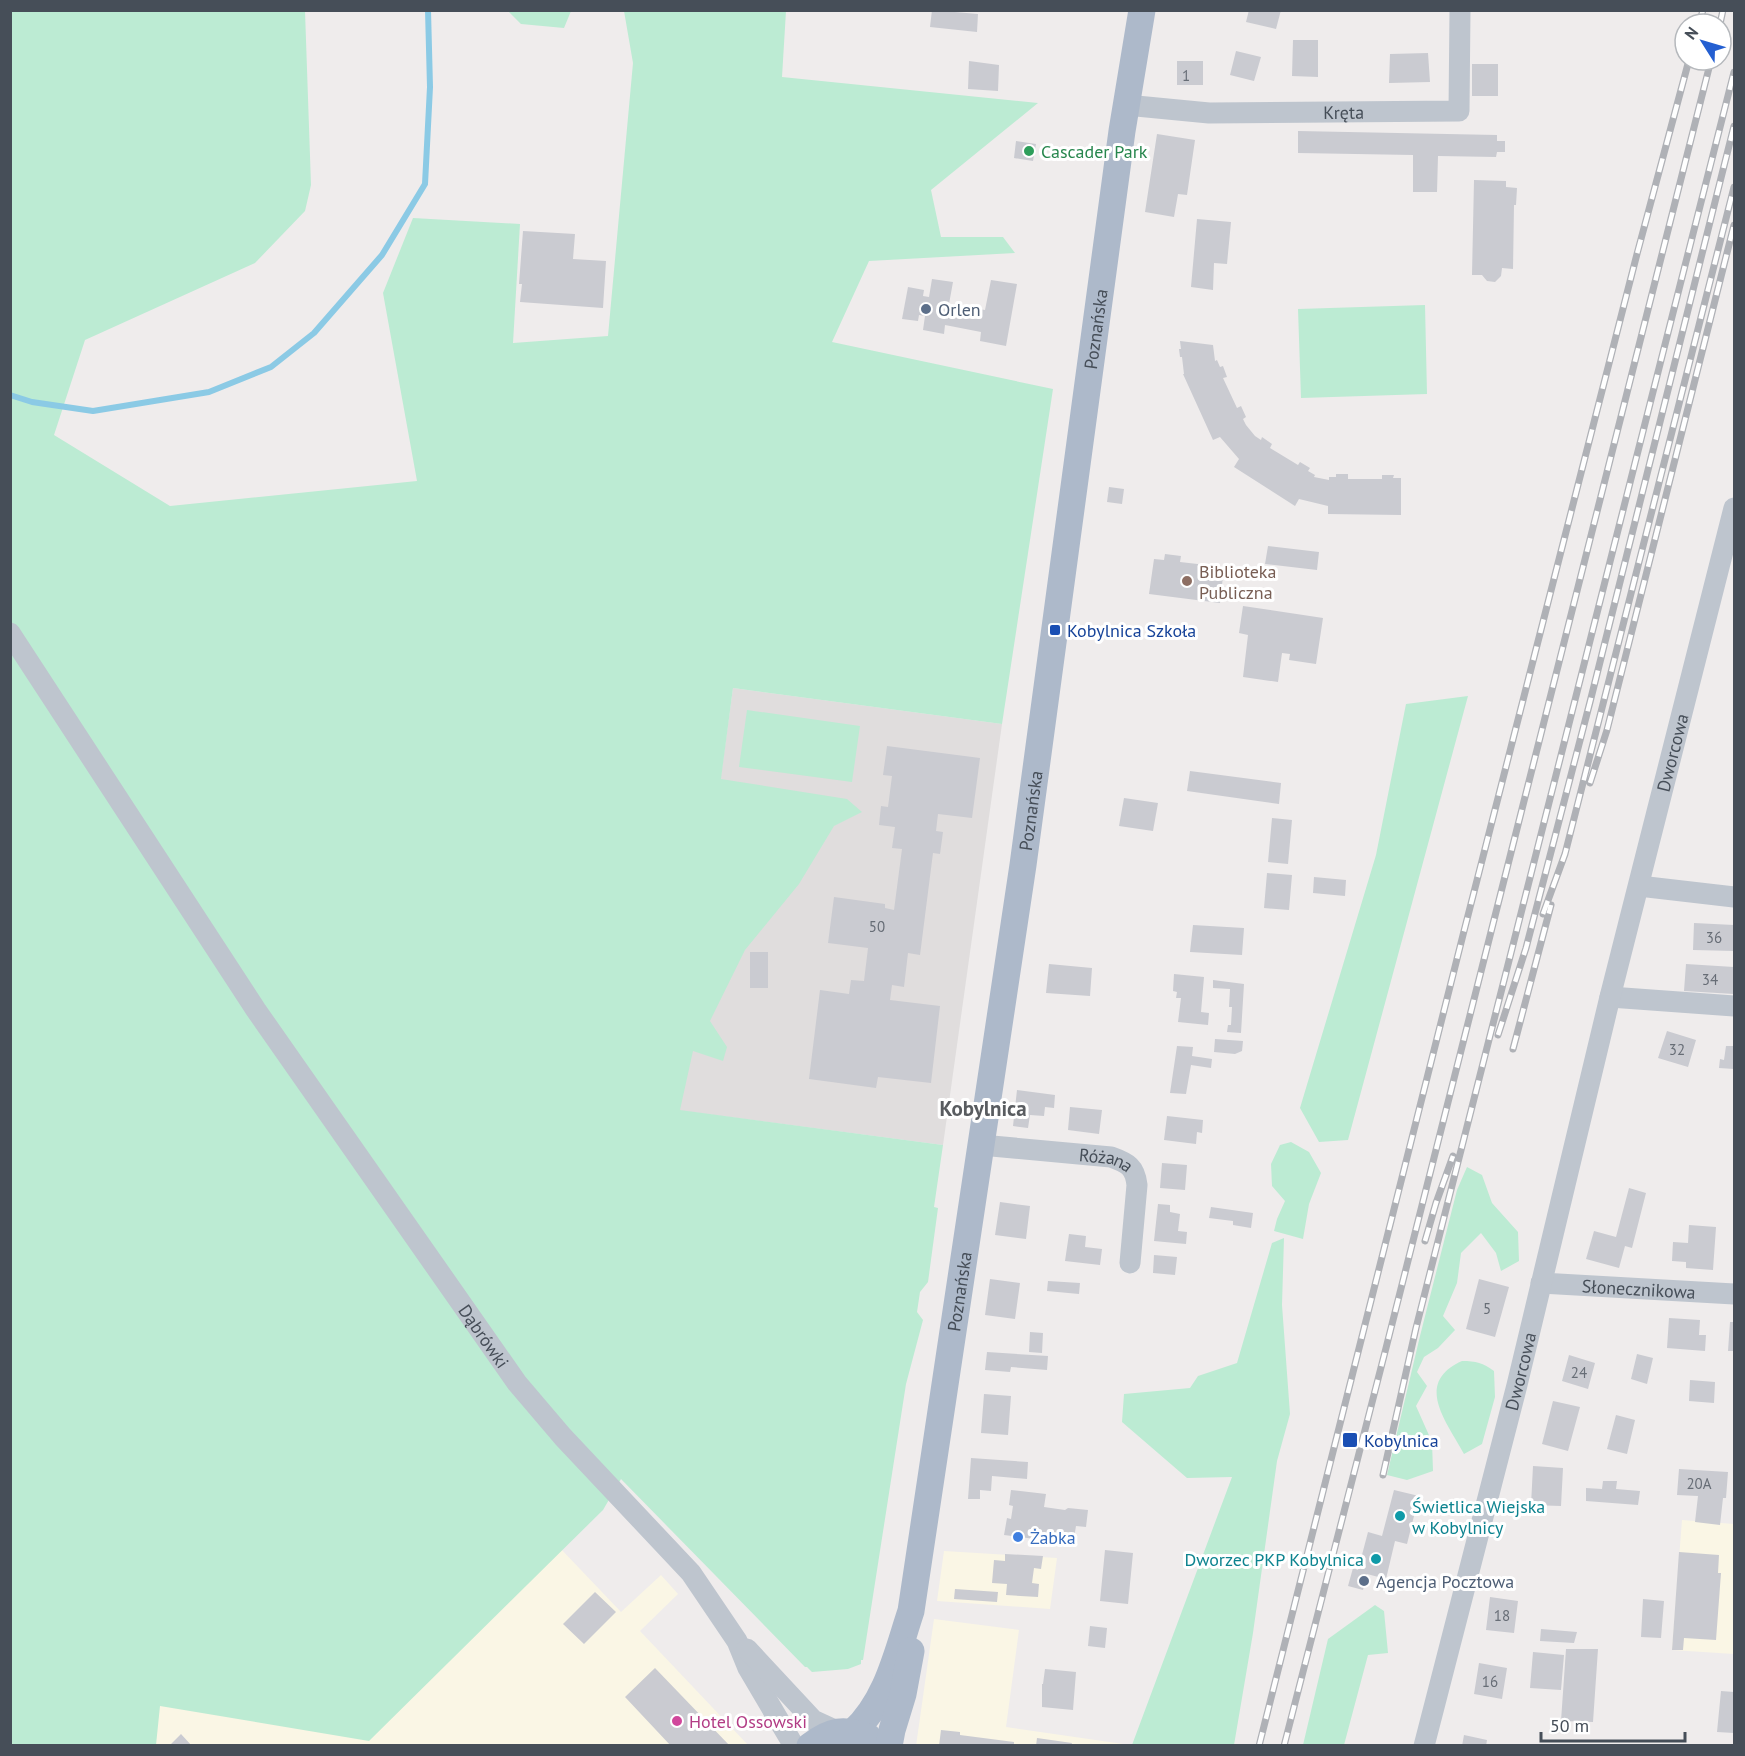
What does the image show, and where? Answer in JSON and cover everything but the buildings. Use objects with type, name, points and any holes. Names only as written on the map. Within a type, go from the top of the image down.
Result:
[{"type":"main road","name":"Poznańska","points":[[810,1746],[822,1736],[845,1732],[871,1713],[892,1667],[911,1611],[1035,777],[1126,105],[1142,10]]},
{"type":"main road","name":"Poznańska","points":[[889,1746],[909,1666],[913,1634],[911,1611]]},
{"type":"main road","points":[[845,1732],[868,1737],[878,1746]]},
{"type":"street","name":"Kręta","points":[[1126,105],[1209,114],[1459,111],[1460,10]]},
{"type":"street","name":"Dworcowa","points":[[1424,1746],[1517,1385],[1610,997],[1725,581],[1734,508]]},
{"type":"street","name":"Dąbrówki","points":[[10,633],[256,1010],[517,1383],[563,1437],[684,1564],[737,1641],[748,1668],[794,1746]]},
{"type":"street","points":[[1639,886],[1734,897]]},
{"type":"street","points":[[1610,997],[1734,1006]]},
{"type":"street","name":"Różana","points":[[981,1145],[1111,1157],[1130,1166],[1136,1176],[1137,1185],[1130,1263]]},
{"type":"street","name":"Słonecznikowa","points":[[1541,1283],[1734,1294]]},
{"type":"street","name":"Dąbrówki","points":[[737,1641],[757,1658],[813,1720],[845,1732]]},
{"type":"shaded area","points":[[733,688],[1002,724],[943,1145],[675,1110]]},
{"type":"shaded area","points":[[437,1419],[621,1612],[661,1575],[678,1594],[640,1631],[748,1745],[147,1746],[168,1661]]},
{"type":"shaded area","points":[[1682,1520],[1734,1524],[1734,1654],[1672,1650]]},
{"type":"shaded area","points":[[944,1551],[1057,1558],[1050,1609],[937,1601]]},
{"type":"shaded area","points":[[934,1619],[1019,1630],[1006,1727],[1137,1746],[916,1746]]},
{"type":"green space","points":[[11,11],[305,11],[311,185],[305,211],[255,263],[85,340],[54,435],[170,506],[417,481],[383,293],[413,218],[520,224],[513,343],[608,336],[633,63],[624,11],[786,11],[782,77],[1038,103],[931,190],[941,237],[1003,237],[1015,253],[869,261],[832,342],[1053,389],[1002,724],[733,688],[721,779],[847,799],[862,812],[834,826],[799,884],[745,950],[710,1021],[727,1047],[723,1061],[693,1051],[680,1110],[943,1145],[934,1207],[938,1208],[928,1282],[920,1292],[917,1312],[923,1320],[906,1384],[861,1664],[848,1669],[812,1672],[805,1667],[621,1479],[603,1510],[369,1741],[160,1706],[156,1745],[11,1746]]},
{"type":"green space","points":[[508,11],[571,11],[564,28],[521,24]]},
{"type":"green space","points":[[1425,305],[1427,394],[1301,398],[1298,309]]},
{"type":"green space","points":[[1468,696],[1348,1140],[1319,1142],[1300,1108],[1376,855],[1406,704]]},
{"type":"green space","points":[[747,710],[860,726],[852,782],[739,767]]},
{"type":"green space","points":[[1291,1142],[1309,1152],[1321,1173],[1309,1204],[1303,1239],[1274,1231],[1285,1201],[1272,1186],[1271,1164],[1280,1145]]},
{"type":"green space","points":[[1467,1167],[1482,1175],[1492,1203],[1518,1232],[1519,1261],[1501,1271],[1496,1253],[1481,1233],[1461,1253],[1457,1283],[1443,1316],[1455,1330],[1438,1348],[1424,1357],[1417,1372],[1427,1386],[1416,1406],[1432,1442],[1433,1471],[1407,1480],[1387,1475],[1457,1190]]},
{"type":"green space","points":[[1284,1238],[1282,1305],[1290,1414],[1277,1461],[1253,1633],[1234,1745],[1132,1745],[1232,1477],[1187,1478],[1122,1422],[1124,1394],[1190,1388],[1198,1376],[1237,1363],[1272,1243]]},
{"type":"green space","points":[[1462,1361],[1479,1363],[1494,1371],[1495,1397],[1482,1444],[1464,1454],[1443,1416],[1438,1404],[1437,1392],[1439,1380],[1447,1370]]},
{"type":"green space","points":[[1375,1605],[1384,1611],[1388,1653],[1368,1655],[1344,1745],[1303,1745],[1328,1639]]},
{"type":"waterway","points":[[10,395],[32,402],[93,411],[209,392],[271,367],[314,333],[382,255],[425,184],[430,87],[428,10]]},
{"type":"railway","points":[[1259,1746],[1463,935],[1686,72]]},
{"type":"railway","points":[[1284,1746],[1708,72]]},
{"type":"railway","points":[[1383,1475],[1416,1328],[1734,72]]},
{"type":"railway","points":[[1498,1035],[1526,948],[1590,702],[1734,126]]},
{"type":"railway","points":[[1543,914],[1565,854],[1734,187]]},
{"type":"railway","points":[[1590,783],[1607,730],[1734,225]]},
{"type":"railway","points":[[1513,1049],[1551,905]]},
{"type":"railway","points":[[1425,1241],[1453,1156]]},
{"type":"place","name":"Cascader Park","points":[[1029,151]]},
{"type":"place","name":"Orlen","points":[[926,309]]},
{"type":"place","name":"Biblioteka Publiczna","points":[[1187,581]]},
{"type":"place","name":"Kobylnica Szkoła","points":[[1055,630]]},
{"type":"place","name":"Kobylnica","points":[[1350,1440]]},
{"type":"place","name":"Świetlica Wiejska w Kobylnicy","points":[[1400,1516]]},
{"type":"place","name":"Żabka","points":[[1018,1537]]},
{"type":"place","name":"Dworzec PKP Kobylnica","points":[[1376,1559]]},
{"type":"place","name":"Agencja Pocztowa","points":[[1364,1581]]},
{"type":"place","name":"Hotel Ossowski","points":[[677,1721]]},
{"type":"district","name":"Kobylnica","points":[[983,1108]]}]
